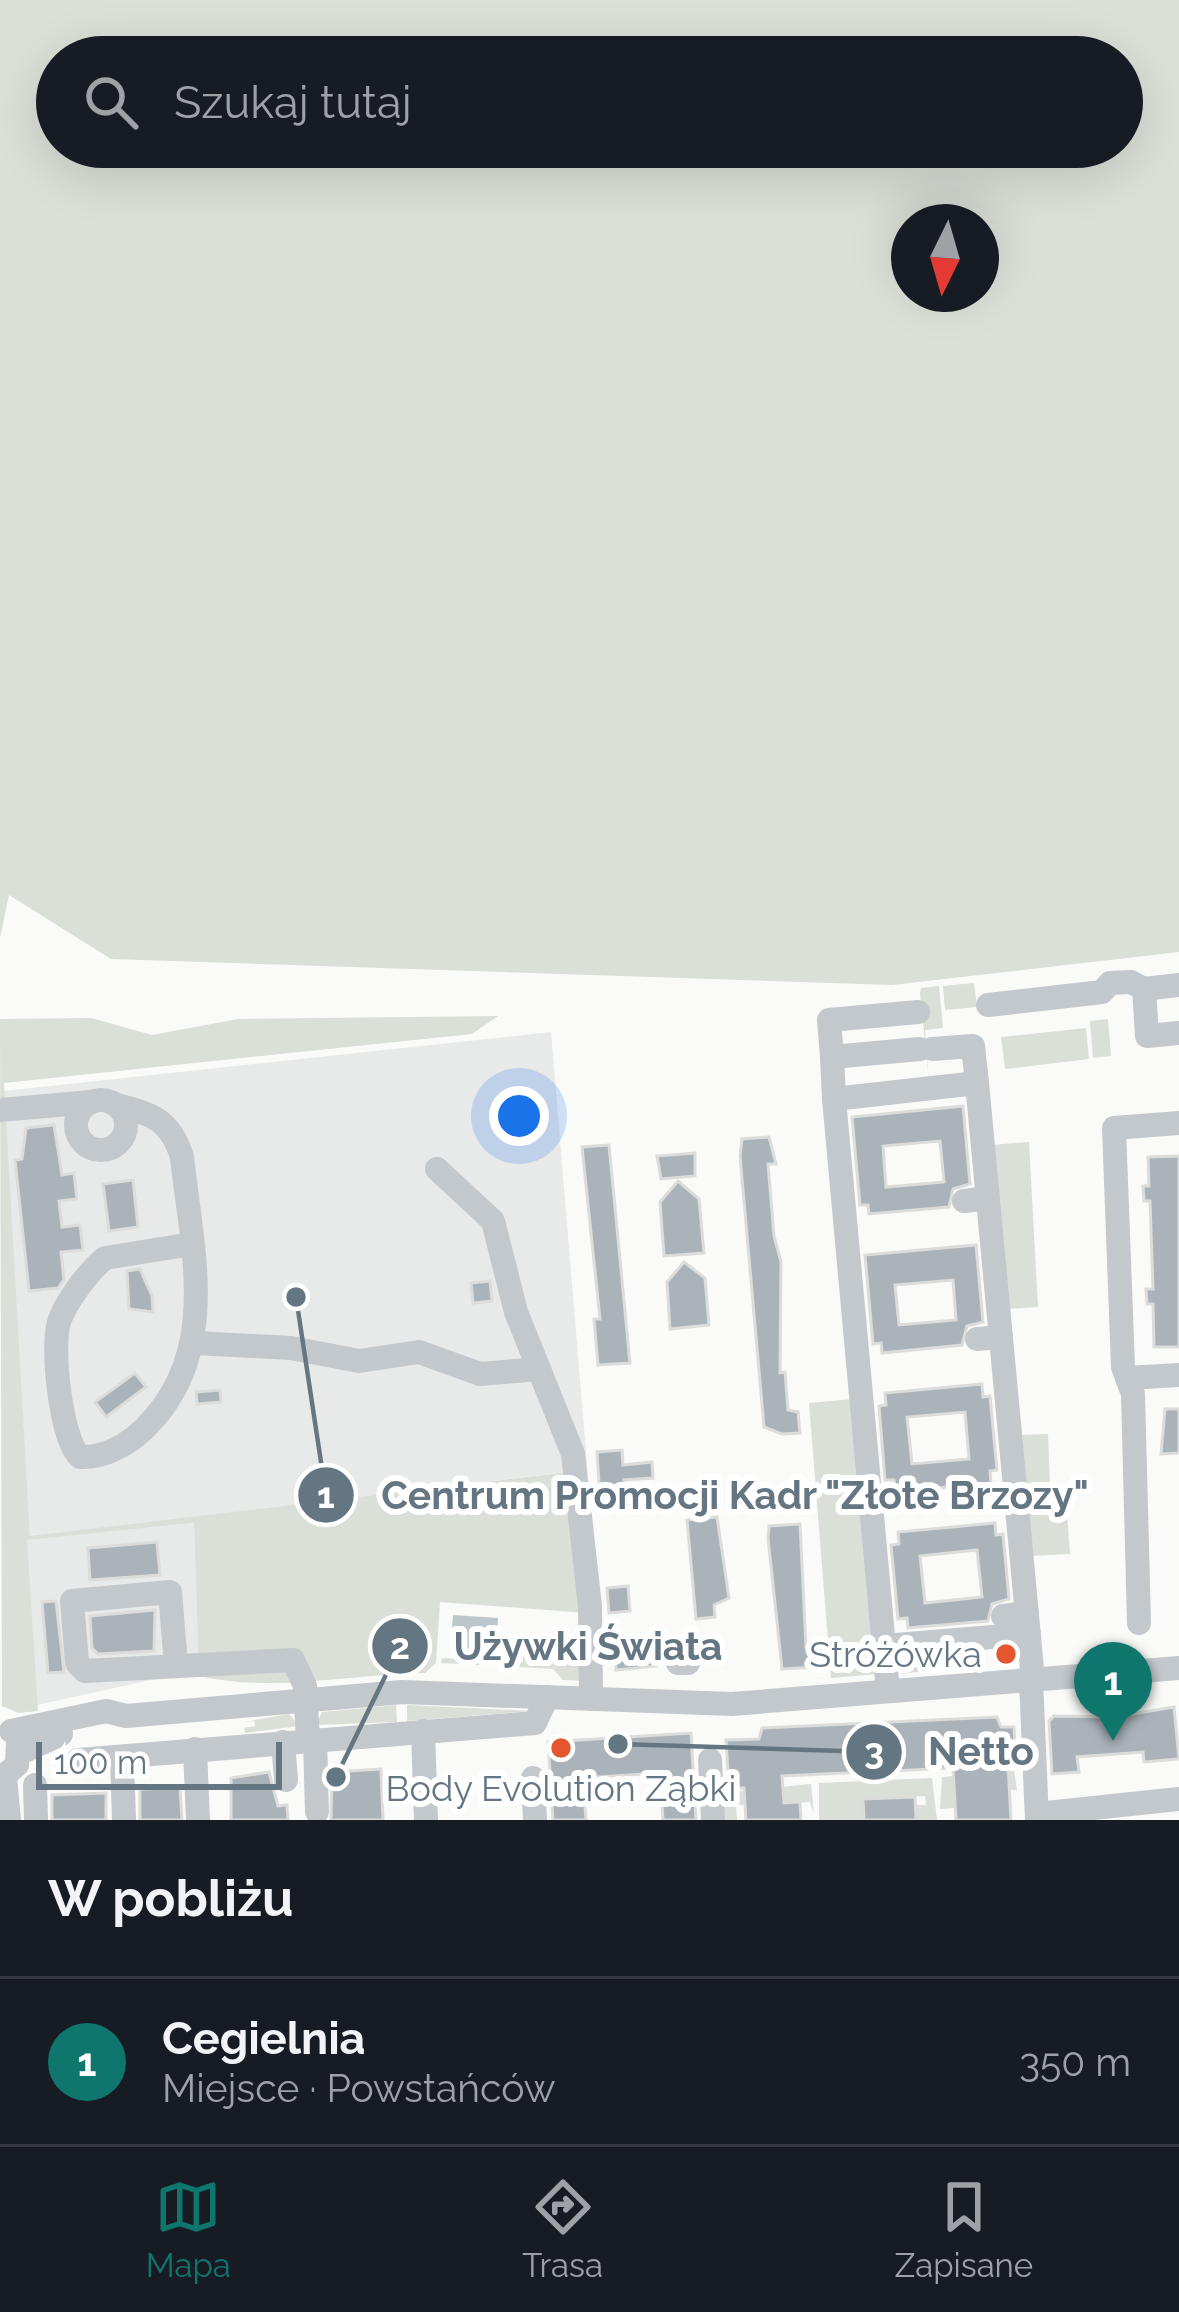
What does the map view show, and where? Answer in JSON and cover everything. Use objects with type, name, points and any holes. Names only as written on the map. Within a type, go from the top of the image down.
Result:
[{"type":"street","points":[[988,1005],[1102,992],[1110,983],[1131,982],[1144,989],[1179,985]]},
{"type":"street","points":[[1144,989],[1147,1036],[1179,1034]]},
{"type":"street","points":[[887,1682],[891,1632],[882,1488],[856,1211],[833,1099],[829,1020],[918,1012]]},
{"type":"street","points":[[832,1057],[973,1046],[976,1200],[1002,1476],[1026,1646],[1037,1817],[1179,1799]]},
{"type":"street","points":[[833,1099],[977,1083]]},
{"type":"street","points":[[0,1110],[103,1103],[167,1124],[182,1156],[192,1244],[195,1343],[178,1386],[135,1437],[93,1458],[72,1451],[65,1438],[56,1337],[61,1315],[105,1258],[192,1244]]},
{"type":"street","points":[[1139,1624],[1133,1394],[1127,1378],[1114,1128],[1179,1123]]},
{"type":"street","points":[[437,1169],[493,1221],[516,1312],[573,1454],[597,1654],[592,1700]]},
{"type":"street","points":[[195,1343],[291,1348],[358,1361],[419,1352],[480,1374],[539,1369]]},
{"type":"street","points":[[1127,1378],[1179,1375]]},
{"type":"street","points":[[176,1665],[170,1592],[72,1601],[77,1663],[85,1671],[292,1660],[303,1672],[306,1700],[302,1740],[286,1780]]},
{"type":"street","points":[[891,1632],[1179,1668]]},
{"type":"street","points":[[9,1820],[2,1778],[10,1736],[59,1734],[126,1716],[401,1692],[592,1700],[631,1692],[732,1704],[887,1682],[1026,1646]]},
{"type":"street","points":[[78,1760],[208,1755],[302,1740],[535,1724],[547,1697]]},
{"type":"street","points":[[424,1731],[427,1820]]},
{"type":"street","points":[[302,1740],[317,1812]]},
{"type":"street","points":[[198,1820],[208,1755]]},
{"type":"street","points":[[122,1756],[124,1820]]},
{"type":"street","points":[[710,1760],[713,1820]]},
{"type":"street","points":[[533,1778],[535,1820]]},
{"type":"street","points":[[35,1785],[36,1820]]},
{"type":"shaded area","points":[[0,0],[1179,0],[1179,952],[892,985],[111,959],[9,895],[0,938]]},
{"type":"shaded area","points":[[974,983],[977,1007],[945,1010],[943,986]]},
{"type":"shaded area","points":[[939,986],[943,1028],[925,1030],[929,1082],[920,993],[921,988]]},
{"type":"shaded area","points":[[498,1016],[472,1034],[4,1083],[30,1536],[569,1472],[586,1613],[440,1602],[436,1663],[425,1673],[284,1683],[227,1681],[199,1676],[194,1523],[27,1540],[38,1711],[19,1713],[2,1706],[0,1019],[91,1018],[152,1035],[238,1019]]},
{"type":"shaded area","points":[[1108,1019],[1111,1056],[1093,1058],[1090,1021]]},
{"type":"shaded area","points":[[1086,1028],[1089,1059],[1005,1069],[1001,1037]]},
{"type":"shaded area","points":[[551,1032],[588,1475],[582,1470],[30,1537],[4,1091]]},
{"type":"shaded area","points":[[1029,1142],[1038,1307],[1006,1309],[991,1145]]},
{"type":"shaded area","points":[[853,1399],[878,1674],[831,1678],[809,1403]]},
{"type":"shaded area","points":[[1048,1434],[1050,1485],[1065,1485],[1070,1554],[1028,1556],[1018,1435]]},
{"type":"shaded area","points":[[194,1523],[199,1676],[178,1674],[37,1705],[26,1540]]},
{"type":"shaded area","points":[[453,1615],[498,1618],[497,1634],[515,1638],[514,1654],[450,1651]]},
{"type":"shaded area","points":[[524,1635],[526,1659],[580,1663],[587,1681],[563,1680],[553,1669],[441,1663],[442,1658],[523,1662]]},
{"type":"shaded area","points":[[396,1705],[397,1722],[316,1725],[322,1712]]},
{"type":"shaded area","points":[[407,1705],[533,1711],[407,1721]]},
{"type":"shaded area","points":[[289,1714],[299,1726],[245,1733],[244,1728],[255,1726],[254,1721],[244,1722]]},
{"type":"shaded area","points":[[1014,1771],[1017,1790],[954,1792],[955,1808],[940,1809],[942,1777]]},
{"type":"shaded area","points":[[932,1778],[937,1820],[916,1820],[915,1805],[926,1805],[925,1796],[864,1799],[864,1820],[819,1820],[819,1783]]},
{"type":"shaded area","points":[[811,1784],[814,1814],[810,1802],[736,1805],[737,1820],[720,1820],[719,1793]]},
{"type":"building","points":[[963,1106],[970,1184],[953,1189],[949,1207],[869,1214],[868,1205],[860,1205],[852,1117]],"holes":[[[940,1141],[944,1182],[886,1187],[883,1146]]]},
{"type":"building","points":[[54,1125],[62,1175],[74,1173],[77,1199],[59,1201],[62,1227],[80,1225],[83,1250],[61,1252],[64,1280],[58,1288],[29,1291],[15,1160],[22,1159],[26,1128]]},
{"type":"building","points":[[769,1137],[776,1164],[768,1164],[774,1236],[781,1262],[780,1373],[785,1372],[788,1410],[798,1412],[800,1433],[782,1434],[764,1427],[740,1156],[742,1139]]},
{"type":"building","points":[[609,1145],[630,1363],[598,1365],[594,1319],[600,1319],[582,1147]]},
{"type":"building","points":[[695,1153],[695,1176],[661,1179],[657,1156]]},
{"type":"building","points":[[1179,1156],[1179,1347],[1154,1347],[1153,1304],[1147,1304],[1146,1289],[1153,1289],[1150,1201],[1144,1201],[1143,1186],[1149,1186],[1148,1157]]},
{"type":"building","points":[[133,1180],[138,1227],[109,1231],[103,1184]]},
{"type":"building","points":[[678,1181],[699,1199],[704,1253],[664,1256],[660,1202]]},
{"type":"building","points":[[976,1245],[983,1322],[967,1326],[962,1345],[882,1353],[881,1343],[873,1344],[865,1255]],"holes":[[[953,1280],[956,1320],[899,1325],[895,1285]]]},
{"type":"building","points":[[684,1262],[705,1278],[709,1325],[670,1329],[667,1282]]},
{"type":"building","points":[[140,1269],[152,1296],[153,1312],[129,1309],[127,1271]]},
{"type":"building","points":[[490,1281],[492,1301],[473,1303],[471,1283]]},
{"type":"building","points":[[135,1373],[146,1387],[106,1417],[95,1402]]},
{"type":"building","points":[[982,1384],[983,1397],[990,1396],[997,1470],[990,1471],[991,1483],[895,1492],[894,1480],[885,1480],[879,1406],[886,1405],[885,1393]],"holes":[[[965,1412],[969,1459],[912,1464],[907,1417]]]},
{"type":"building","points":[[220,1390],[221,1402],[197,1404],[196,1392]]},
{"type":"building","points":[[1165,1409],[1179,1409],[1179,1453],[1161,1454]]},
{"type":"building","points":[[622,1450],[623,1465],[652,1462],[653,1478],[624,1480],[625,1496],[600,1498],[597,1452]]},
{"type":"building","points":[[717,1517],[729,1598],[714,1605],[715,1617],[696,1619],[687,1520]]},
{"type":"building","points":[[995,1523],[996,1535],[1003,1534],[1009,1599],[992,1604],[988,1621],[908,1628],[907,1618],[898,1619],[891,1545],[899,1544],[898,1532]],"holes":[[[977,1550],[982,1597],[925,1603],[920,1556]]]},
{"type":"building","points":[[800,1524],[806,1647],[813,1646],[815,1667],[782,1669],[769,1526]]},
{"type":"building","points":[[157,1542],[160,1575],[90,1580],[88,1548]]},
{"type":"building","points":[[628,1586],[630,1611],[609,1613],[607,1588]]},
{"type":"building","points":[[56,1601],[64,1672],[48,1673],[42,1602]]},
{"type":"building","points":[[155,1610],[154,1651],[98,1654],[92,1648],[90,1616]]},
{"type":"building","points":[[655,1652],[656,1666],[616,1670],[615,1655]]},
{"type":"building","points":[[928,1659],[929,1669],[903,1672],[902,1661]]},
{"type":"building","points":[[1174,1707],[1179,1759],[1144,1762],[1143,1752],[1077,1757],[1079,1772],[1052,1774],[1049,1721],[1054,1716],[1115,1717]]},
{"type":"building","points":[[997,1717],[1001,1727],[1014,1727],[1016,1765],[1008,1765],[1011,1820],[956,1820],[953,1768],[782,1776],[784,1803],[800,1802],[801,1820],[746,1820],[744,1788],[729,1788],[726,1740],[759,1739],[762,1728]]},
{"type":"building","points":[[691,1733],[696,1820],[663,1820],[660,1773],[583,1778],[586,1820],[553,1820],[548,1742]]},
{"type":"building","points":[[381,1769],[383,1820],[331,1820],[332,1772]]},
{"type":"building","points":[[269,1772],[278,1806],[287,1805],[288,1820],[231,1820],[231,1778]]},
{"type":"building","points":[[180,1788],[182,1820],[140,1820],[140,1789]]},
{"type":"building","points":[[106,1793],[106,1820],[52,1820],[52,1795]]},
{"type":"building","points":[[915,1797],[916,1820],[864,1820],[863,1799]]},
{"type":"place","name":"Centrum Promocji Kadr \"Złote Brzozy\"","points":[[296,1297]]},
{"type":"place","name":"Stróżówka","points":[[1006,1654]]},
{"type":"place","name":"Cegielnia","points":[[1113,1741]]},
{"type":"place","name":"Netto","points":[[618,1744]]},
{"type":"place","name":"Body Evolution Ząbki","points":[[561,1748]]},
{"type":"place","name":"Używki Świata","points":[[336,1777]]}]
